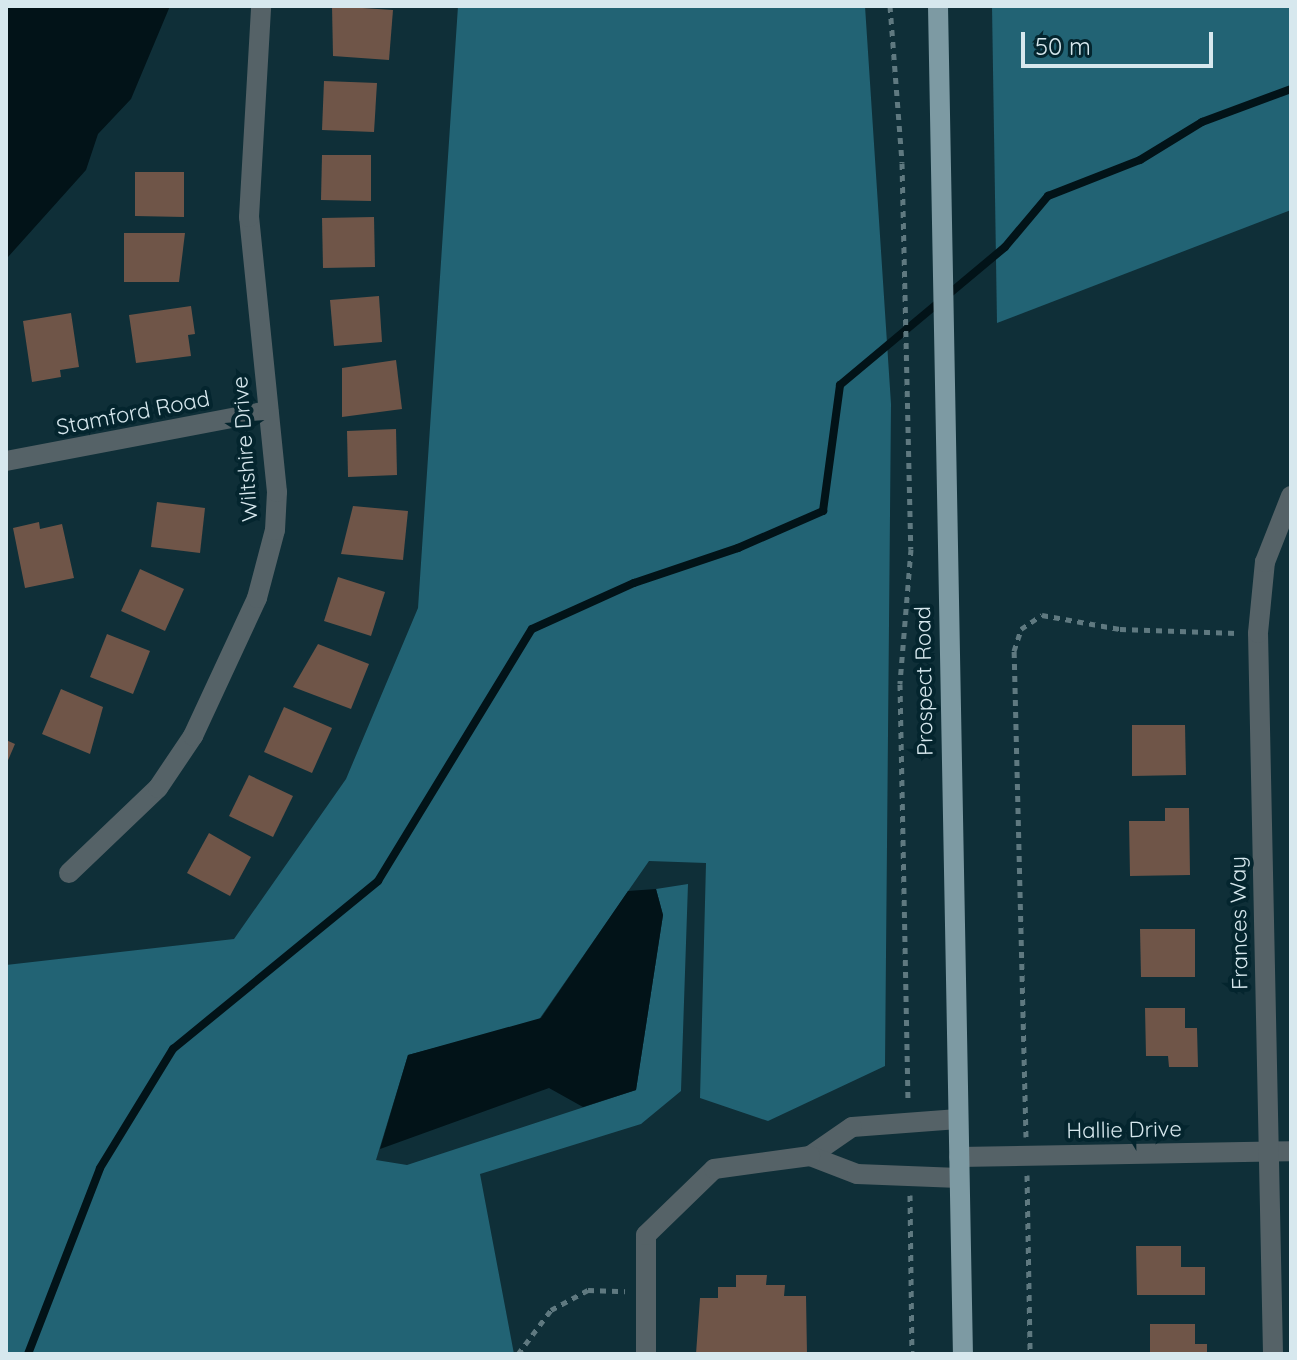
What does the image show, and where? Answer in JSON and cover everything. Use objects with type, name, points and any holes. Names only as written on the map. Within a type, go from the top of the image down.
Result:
[{"type":"main road","name":"Prospect Road","points":[[938,6],[963,1354]]},
{"type":"street","name":"Wiltshire Drive","points":[[69,873],[158,788],[193,736],[234,653],[275,530],[268,411],[249,217],[261,6]]},
{"type":"street","name":"Stamford Road","points":[[6,461],[268,411]]},
{"type":"street","name":"Frances Way","points":[[1273,1354],[1258,633],[1265,562],[1291,496]]},
{"type":"street","points":[[646,1354],[646,1235],[714,1169],[810,1156],[852,1127],[958,1119]]},
{"type":"street","name":"Hallie Drive","points":[[959,1157],[1291,1151]]},
{"type":"street","points":[[810,1156],[857,1174],[959,1178]]},
{"type":"path","points":[[890,6],[902,163],[911,549],[900,684],[908,1123]]},
{"type":"path","points":[[1030,1354],[1014,651],[1021,629],[1042,615],[1120,629],[1258,633]]},
{"type":"path","points":[[909,1176],[912,1354]]},
{"type":"path","points":[[518,1354],[551,1310],[588,1290],[646,1291]]},
{"type":"shaded area","points":[[6,6],[170,6],[131,99],[98,134],[86,170],[8,257]]},
{"type":"shaded area","points":[[458,6],[865,6],[891,404],[885,1066],[768,1121],[700,1098],[706,863],[649,861],[538,1021],[408,1055],[376,1160],[407,1165],[636,1090],[663,915],[656,889],[688,884],[681,1091],[641,1124],[480,1174],[514,1354],[6,1354],[6,965],[234,939],[346,779],[418,608]]},
{"type":"shaded area","points":[[992,6],[1291,6],[1291,210],[997,323]]},
{"type":"shaded area","points":[[656,889],[663,915],[636,1090],[583,1107],[549,1088],[380,1149],[408,1055],[541,1018],[628,891]]},
{"type":"building","points":[[332,6],[393,10],[389,60],[333,56]]},
{"type":"building","points":[[324,81],[377,83],[374,132],[322,130]]},
{"type":"building","points":[[322,155],[371,155],[371,201],[321,200]]},
{"type":"building","points":[[135,172],[184,172],[184,217],[135,216]]},
{"type":"building","points":[[374,217],[375,267],[323,268],[322,218]]},
{"type":"building","points":[[124,233],[185,233],[179,282],[124,282]]},
{"type":"building","points":[[379,296],[382,342],[334,346],[330,300]]},
{"type":"building","points":[[191,306],[195,334],[188,335],[191,356],[136,363],[129,315]]},
{"type":"building","points":[[71,313],[79,367],[60,370],[61,377],[32,382],[23,321]]},
{"type":"building","points":[[396,360],[402,409],[342,417],[342,368]]},
{"type":"building","points":[[396,429],[397,475],[348,477],[347,431]]},
{"type":"building","points":[[157,502],[205,508],[200,553],[151,547]]},
{"type":"building","points":[[353,506],[408,511],[403,560],[341,554]]},
{"type":"building","points":[[39,522],[40,529],[62,524],[74,578],[25,588],[13,528]]},
{"type":"building","points":[[140,569],[184,589],[165,631],[121,611]]},
{"type":"building","points":[[338,577],[385,592],[371,636],[324,621]]},
{"type":"building","points":[[107,634],[150,651],[133,694],[90,677]]},
{"type":"building","points":[[318,644],[369,664],[351,709],[293,687]]},
{"type":"building","points":[[61,689],[103,707],[90,754],[42,734]]},
{"type":"building","points":[[284,707],[332,728],[312,773],[264,752]]},
{"type":"building","points":[[1132,725],[1185,725],[1186,775],[1132,776]]},
{"type":"building","points":[[6,740],[15,744],[6,765]]},
{"type":"building","points":[[249,775],[293,796],[273,837],[229,816]]},
{"type":"building","points":[[1165,808],[1189,808],[1190,875],[1130,876],[1129,821],[1165,821]]},
{"type":"building","points":[[209,833],[251,857],[230,896],[187,873]]},
{"type":"building","points":[[1140,929],[1195,929],[1195,977],[1141,977]]},
{"type":"building","points":[[1145,1008],[1185,1008],[1185,1028],[1197,1028],[1198,1067],[1169,1067],[1168,1056],[1146,1056]]},
{"type":"building","points":[[1136,1246],[1181,1246],[1181,1267],[1205,1267],[1205,1295],[1137,1295]]},
{"type":"building","points":[[736,1275],[767,1275],[766,1285],[785,1285],[784,1296],[806,1296],[807,1354],[696,1354],[700,1298],[718,1298],[718,1287],[736,1287]]},
{"type":"building","points":[[1150,1324],[1195,1324],[1195,1344],[1207,1344],[1207,1354],[1150,1354]]},
{"type":"waterway","points":[[28,1354],[100,1168],[173,1049],[378,881],[532,629],[634,583],[738,548],[823,511],[840,385],[1005,247],[1048,196],[1140,160],[1202,122],[1291,89]]}]
